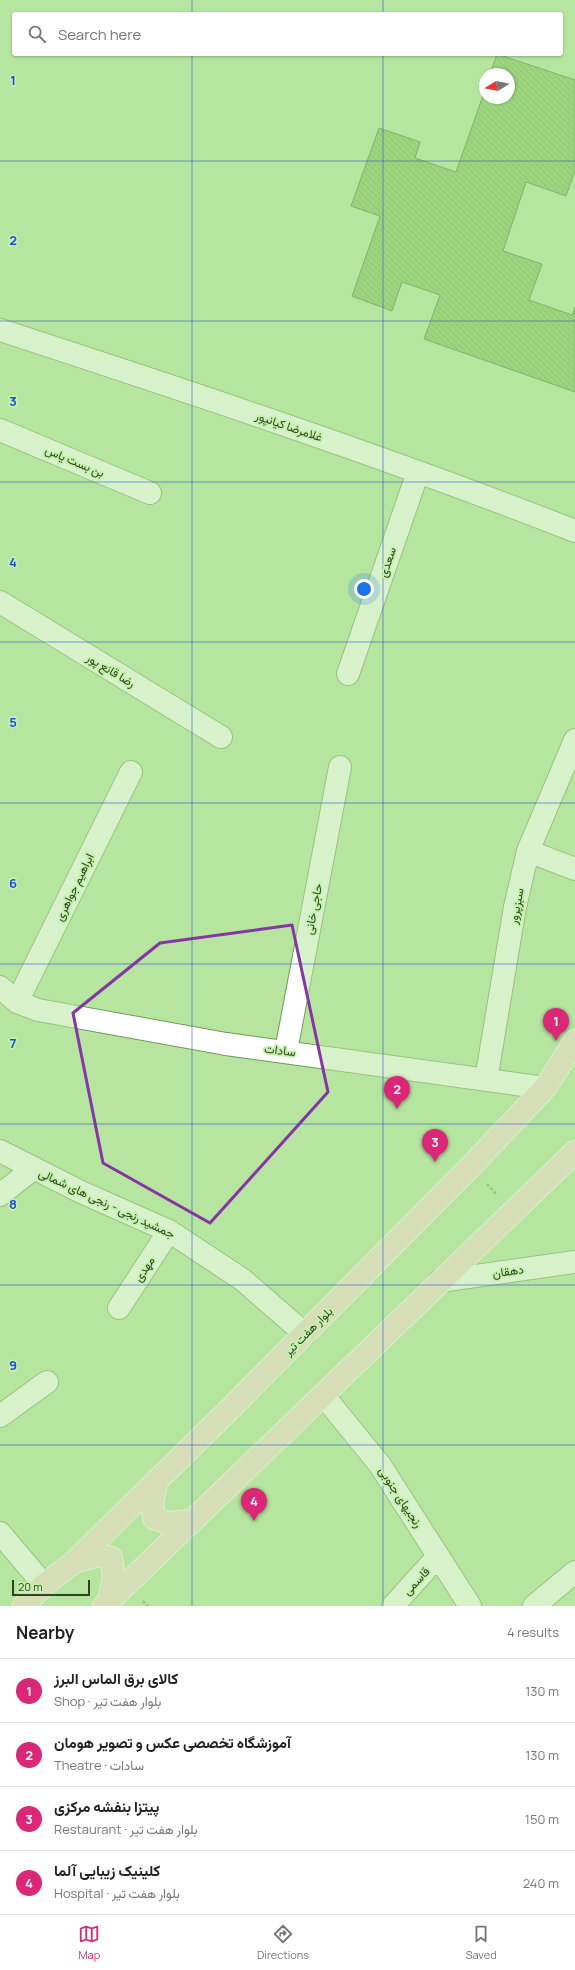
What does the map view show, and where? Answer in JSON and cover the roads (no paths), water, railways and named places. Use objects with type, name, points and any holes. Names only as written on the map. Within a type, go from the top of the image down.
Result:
[{"type":"main road","name":"بلوار هفت تیر","points":[[24,1606],[44,1585],[74,1562],[305,1334],[471,1166],[545,1088],[575,1041]]},
{"type":"main road","points":[[106,1604],[575,1152]]},
{"type":"main road","points":[[157,1480],[152,1504],[154,1518],[168,1523],[193,1521]]},
{"type":"main road","points":[[74,1562],[99,1555],[111,1558],[114,1577],[106,1604]]},
{"type":"street","name":"غلامرضا کیانپور","points":[[0,330],[263,416],[575,531]]},
{"type":"street","name":"بن بست یاس","points":[[0,430],[150,493]]},
{"type":"street","name":"سعدی","points":[[348,674],[418,472]]},
{"type":"street","name":"رضا قانع پور","points":[[0,602],[222,737]]},
{"type":"street","name":"سبزپرور","points":[[486,1080],[515,907],[528,851],[575,740]]},
{"type":"street","name":"حاجی خانی","points":[[286,1051],[340,767]]},
{"type":"street","name":"ابراهیم جواهری","points":[[18,1002],[131,772]]},
{"type":"street","points":[[528,851],[575,870]]},
{"type":"street","name":"سادات","points":[[0,987],[18,1002],[38,1010],[226,1044],[286,1051],[545,1088]]},
{"type":"street","name":"جمشید رنجی - رنجی های شمالی","points":[[0,1151],[81,1192],[169,1231],[242,1280],[305,1334]]},
{"type":"street","points":[[0,1195],[34,1168]]},
{"type":"street","name":"مهدی","points":[[118,1308],[169,1231]]},
{"type":"street","name":"دهقان","points":[[440,1281],[575,1262]]},
{"type":"street","points":[[0,1416],[47,1382]]},
{"type":"street","name":"رنجیهای جنوبی","points":[[323,1394],[380,1465],[470,1606]]},
{"type":"street","points":[[0,1533],[44,1585]]},
{"type":"street","name":"قاسمی","points":[[393,1606],[438,1556]]},
{"type":"street","points":[[534,1606],[575,1572]]},
{"type":"place","name":"کالای برق الماس البرز","points":[[556,1041]]},
{"type":"place","name":"آموزشگاه تخصصی عکس و تصویر هومان","points":[[397,1109]]},
{"type":"place","name":"پیتزا بنفشه مرکزی","points":[[435,1162]]},
{"type":"place","name":"کلینیک زیبایی آلما","points":[[254,1521]]}]
